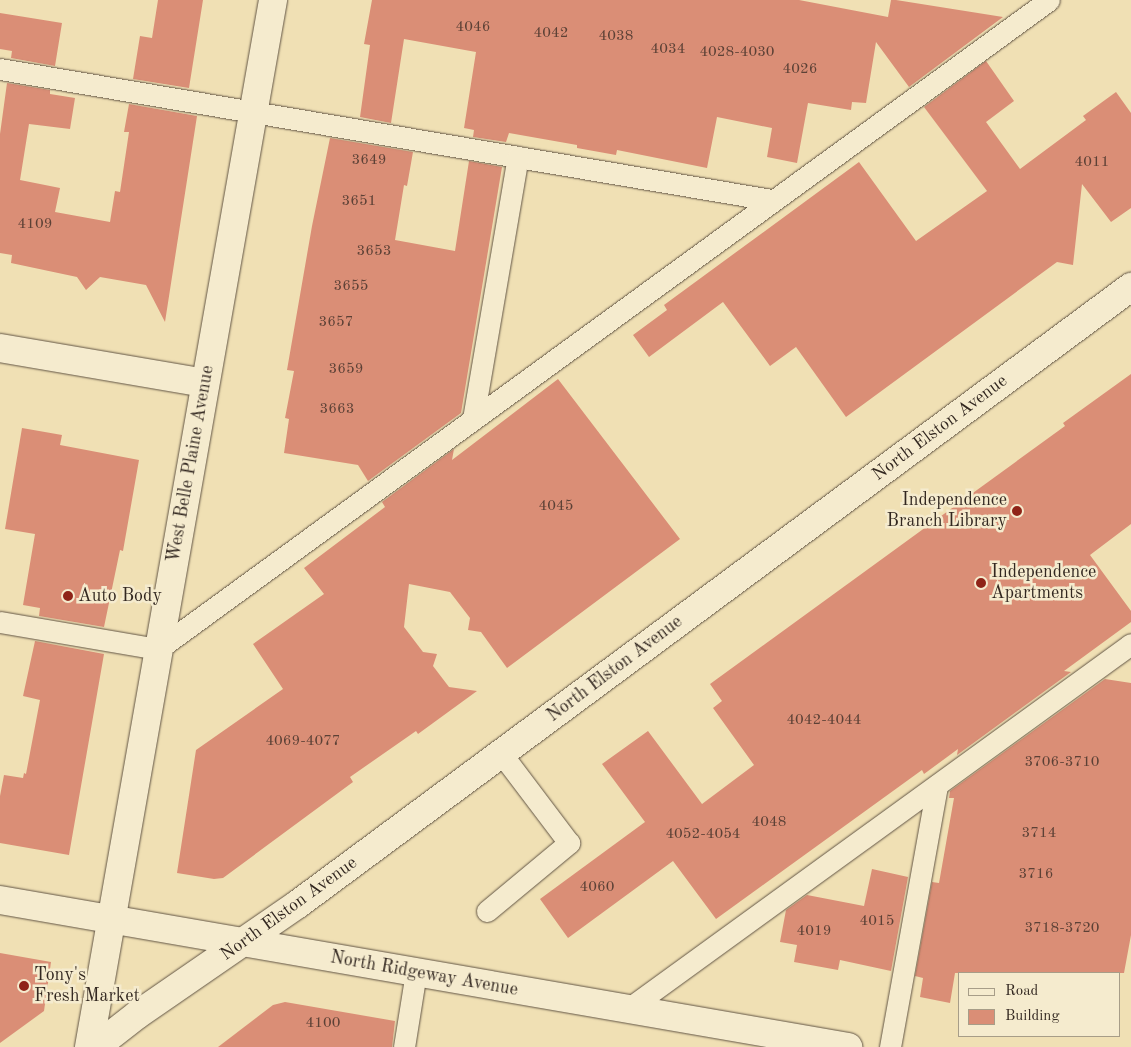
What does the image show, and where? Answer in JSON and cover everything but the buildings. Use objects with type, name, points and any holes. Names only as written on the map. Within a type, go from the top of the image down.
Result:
[{"type":"street","name":"West Belle Plaine Avenue","points":[[89,1047],[273,0]]},
{"type":"street","name":"North Elston Avenue","points":[[96,1047],[137,1015],[243,942],[501,753],[1131,287]]},
{"type":"street","points":[[0,348],[205,383]]},
{"type":"street","name":"North Ridgeway Avenue","points":[[0,900],[848,1047]]},
{"type":"lane","points":[[0,622],[158,649],[771,200],[1048,0]]},
{"type":"lane","points":[[0,69],[771,200]]},
{"type":"lane","points":[[473,419],[518,157]]},
{"type":"lane","points":[[628,1009],[1131,644]]},
{"type":"lane","points":[[487,912],[569,843],[501,753]]},
{"type":"lane","points":[[890,1047],[937,785]]},
{"type":"lane","points":[[404,1047],[416,972]]},
{"type":"place","name":"Independence Branch Library","points":[[1017,511]]},
{"type":"place","name":"Independence Apartments","points":[[981,583]]},
{"type":"place","name":"Auto Body","points":[[68,596]]},
{"type":"place","name":"Tony's Fresh Market","points":[[24,986]]}]
